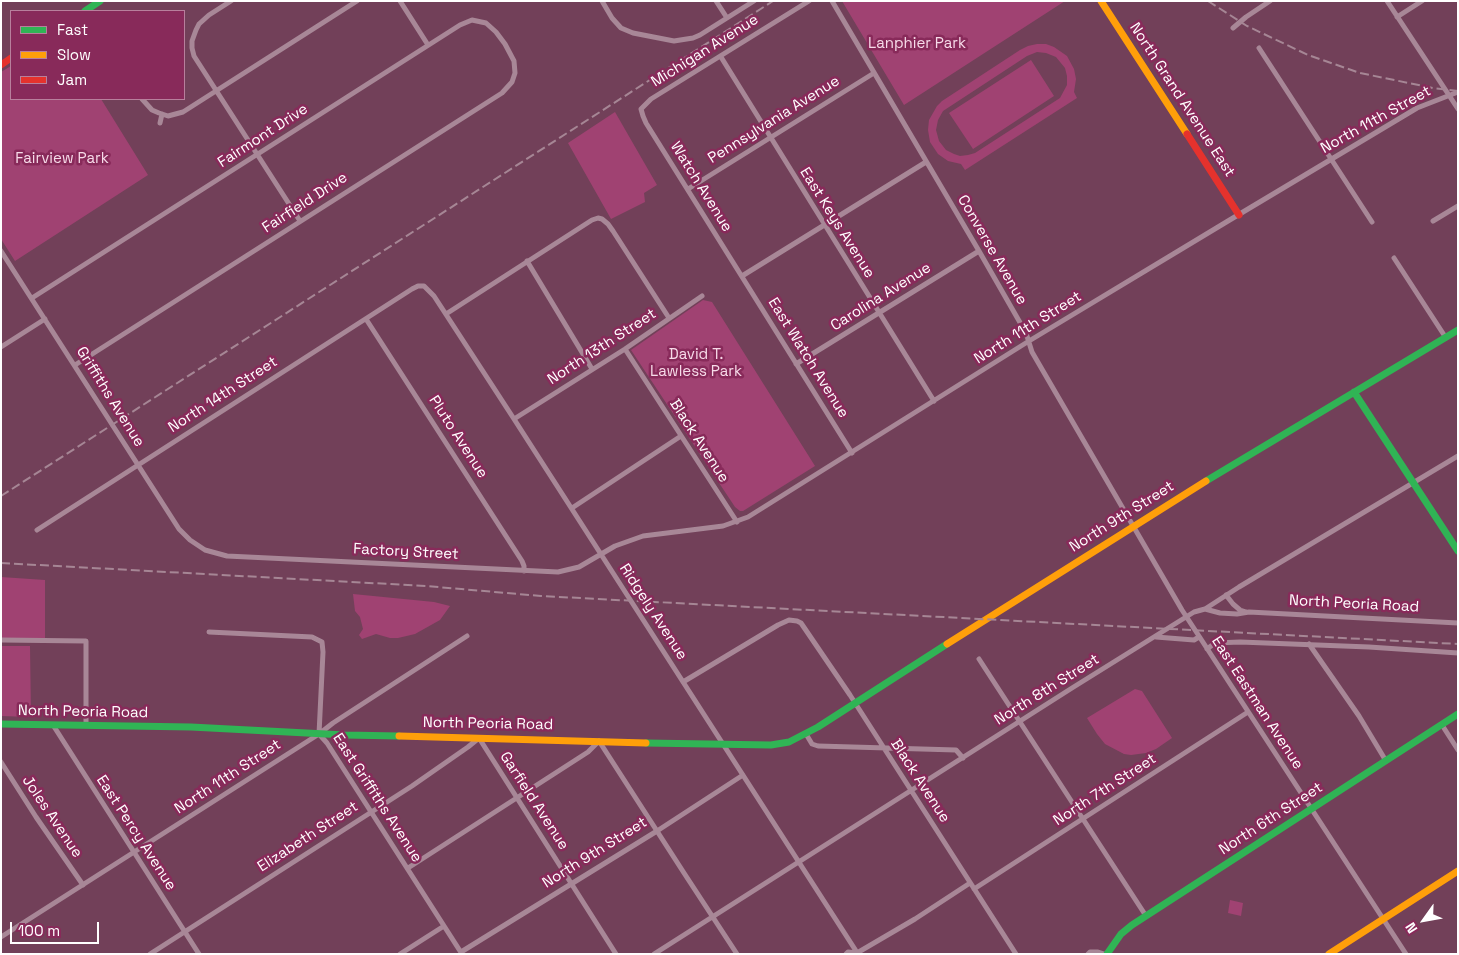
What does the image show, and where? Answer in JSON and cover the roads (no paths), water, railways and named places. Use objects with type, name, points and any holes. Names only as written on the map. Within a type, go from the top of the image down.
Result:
[{"type":"main road","points":[[86,10],[100,1]]},
{"type":"main road","name":"North Grand Avenue East","points":[[1102,1],[1239,215]]},
{"type":"main road","name":"North 9th Street","points":[[806,734],[1133,526],[1458,330]]},
{"type":"main road","points":[[1354,392],[1458,551]]},
{"type":"main road","name":"North 6th Street","points":[[1106,954],[1121,934],[1146,916],[1458,714]]},
{"type":"main road","name":"North Peoria Road","points":[[1,724],[195,727],[319,734],[723,744],[776,744],[789,742],[806,734]]},
{"type":"main road","points":[[1329,954],[1458,871]]},
{"type":"street","points":[[230,1],[205,19],[196,30],[192,41],[194,56],[300,221]]},
{"type":"street","points":[[143,100],[152,110],[168,116],[183,112],[357,1]]},
{"type":"street","points":[[400,1],[428,45]]},
{"type":"street","points":[[602,1],[612,18],[621,28],[633,33],[674,41],[693,38],[754,1]]},
{"type":"street","points":[[716,1],[727,18]]},
{"type":"street","name":"Michigan Avenue","points":[[641,109],[651,100],[809,1]]},
{"type":"street","name":"Converse Avenue","points":[[832,1],[979,251],[1030,341],[1032,352],[1186,617]]},
{"type":"street","points":[[1233,28],[1270,1]]},
{"type":"street","points":[[1387,1],[1458,110]]},
{"type":"street","points":[[1397,17],[1422,1]]},
{"type":"street","name":"Fairmont Drive","points":[[32,298],[460,24],[472,20],[486,23],[492,27],[504,44]]},
{"type":"street","name":"Fairfield Drive","points":[[75,365],[506,90],[512,82],[515,67],[511,54],[504,44]]},
{"type":"street","points":[[1259,48],[1372,222]]},
{"type":"street","name":"East Keys Avenue","points":[[721,57],[934,401]]},
{"type":"street","name":"Pennsylvania Avenue","points":[[688,189],[874,73]]},
{"type":"street","name":"North 11th Street","points":[[601,554],[620,543],[643,536],[707,529],[737,522],[748,517],[1030,341],[1417,108],[1458,92]]},
{"type":"street","name":"Watch Avenue","points":[[641,109],[643,116],[742,276]]},
{"type":"street","points":[[160,123],[162,114]]},
{"type":"street","points":[[742,276],[926,162]]},
{"type":"street","points":[[1433,221],[1458,206]]},
{"type":"street","points":[[446,314],[527,261],[598,218],[608,224],[670,318]]},
{"type":"street","name":"Griffiths Avenue","points":[[1,251],[179,529],[190,540],[205,550]]},
{"type":"street","name":"Carolina Avenue","points":[[796,364],[979,251]]},
{"type":"street","points":[[1394,258],[1446,338]]},
{"type":"street","points":[[527,261],[592,369]]},
{"type":"street","name":"East Watch Avenue","points":[[742,276],[852,453]]},
{"type":"street","name":"Ridgely Avenue","points":[[424,286],[434,296],[446,314],[858,953]]},
{"type":"street","name":"North 14th Street","points":[[36,530],[412,289],[424,286]]},
{"type":"street","name":"North 13th Street","points":[[514,419],[625,349],[702,296]]},
{"type":"street","points":[[1,347],[45,319]]},
{"type":"street","name":"Pluto Avenue","points":[[366,319],[522,561],[524,571]]},
{"type":"street","name":"Black Avenue","points":[[625,349],[737,522]]},
{"type":"street","points":[[572,508],[681,436]]},
{"type":"street","name":"North 8th Street","points":[[654,954],[1186,617],[1198,610],[1205,609],[1458,456]]},
{"type":"street","name":"Factory Street","points":[[205,550],[227,556],[550,572],[579,567],[601,554]]},
{"type":"street","points":[[1226,595],[1240,610],[1249,612]]},
{"type":"street","name":"North Peoria Road","points":[[1205,609],[1220,614],[1249,612],[1458,623]]},
{"type":"street","name":"East Eastman Avenue","points":[[1186,617],[1406,954]]},
{"type":"street","name":"Black Avenue","points":[[683,682],[778,625],[789,620],[801,623],[1016,954]]},
{"type":"street","name":"East Griffiths Avenue","points":[[209,632],[312,637],[322,642],[319,734],[462,953]]},
{"type":"street","name":"North 11th Street","points":[[1,937],[319,734],[467,636]]},
{"type":"street","points":[[1155,637],[1194,640],[1199,637]]},
{"type":"street","points":[[1,640],[86,641],[86,725]]},
{"type":"street","points":[[1207,648],[1215,643],[1240,642],[1458,653]]},
{"type":"street","points":[[1309,644],[1386,761]]},
{"type":"street","points":[[979,660],[1146,916]]},
{"type":"street","name":"North 7th Street","points":[[974,889],[1248,712]]},
{"type":"street","name":"East Percy Avenue","points":[[53,725],[199,954]]},
{"type":"street","points":[[1442,725],[1458,750]]},
{"type":"street","points":[[806,734],[812,744],[818,746],[956,750],[963,758]]},
{"type":"street","name":"Garfield Avenue","points":[[478,738],[616,954]]},
{"type":"street","name":"Elizabeth Street","points":[[150,954],[420,780],[478,738]]},
{"type":"street","points":[[408,868],[588,752],[599,741],[738,954]]},
{"type":"street","name":"Joles Avenue","points":[[1,762],[83,885]]},
{"type":"street","name":"North 9th Street","points":[[462,953],[743,776]]},
{"type":"street","points":[[846,954],[848,952],[858,953],[970,883]]},
{"type":"street","points":[[400,954],[444,926]]},
{"type":"street","name":"North 6th Street","points":[[1088,954],[1090,952],[1098,952],[1106,954]]},
{"type":"railway","points":[[1,496],[773,1]]},
{"type":"railway","points":[[1208,1],[1247,26],[1308,55],[1360,73],[1433,88],[1458,91]]},
{"type":"railway","points":[[1,563],[426,586],[541,596],[1458,644]]},
{"type":"park label","name":"Lanphier Park","points":[[917,44]]},
{"type":"park label","name":"Fairview Park","points":[[62,159]]},
{"type":"park label","name":"David T. Lawless Park","points":[[696,364]]}]
